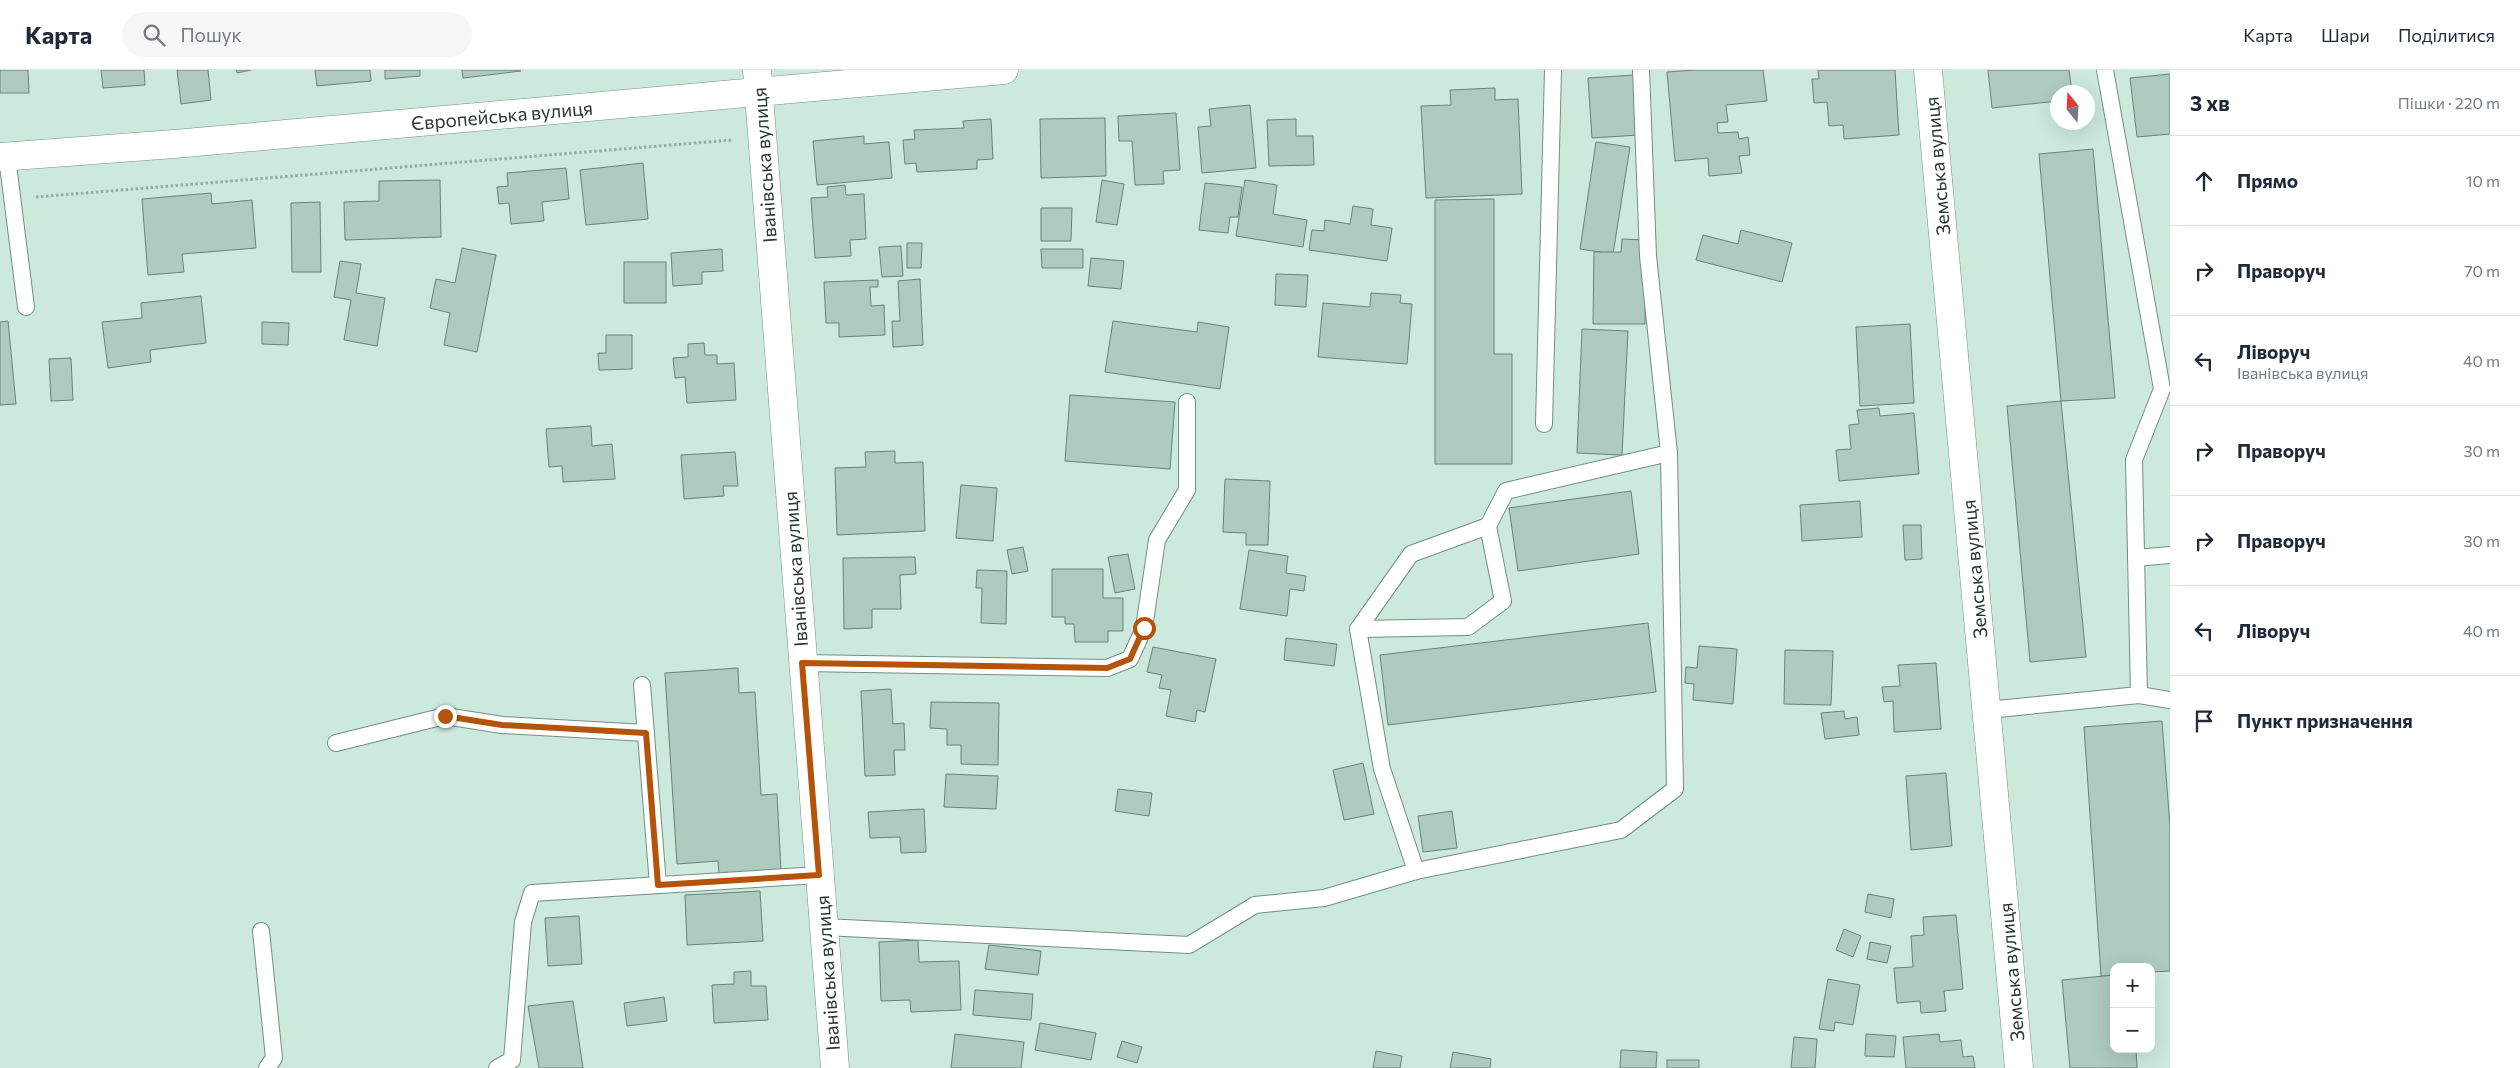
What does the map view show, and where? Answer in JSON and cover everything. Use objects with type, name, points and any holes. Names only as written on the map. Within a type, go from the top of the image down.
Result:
[{"type":"street","name":"Європейська вулиця","points":[[3,157],[757,81],[1004,70]]},
{"type":"street","name":"Земська вулиця","points":[[1928,70],[2020,1068]]},
{"type":"street","name":"Іванівська вулиця","points":[[757,81],[835,1068]]},
{"type":"lane","points":[[1544,424],[1553,70]]},
{"type":"lane","points":[[824,927],[1189,945],[1255,905],[1324,898],[1416,871],[1620,830],[1675,789],[1669,453],[1648,256],[1642,70]]},
{"type":"lane","points":[[2105,70],[2162,389],[2134,460],[2139,695]]},
{"type":"lane","points":[[3,157],[12,198],[26,307]]},
{"type":"lane","points":[[802,663],[1107,668],[1130,659],[1144,628],[1157,540],[1187,490],[1187,402]]},
{"type":"lane","points":[[1358,629],[1468,627],[1503,601],[1488,526],[1506,491],[1669,453]]},
{"type":"lane","points":[[1416,871],[1382,769],[1358,629],[1411,554],[1488,526]]},
{"type":"lane","points":[[2136,558],[2170,556]]},
{"type":"lane","points":[[642,685],[658,885]]},
{"type":"lane","points":[[1987,710],[2139,695],[2170,700]]},
{"type":"lane","points":[[336,742],[445,716],[502,725],[646,733]]},
{"type":"lane","points":[[497,1068],[512,1060],[523,922],[532,893],[819,875]]},
{"type":"lane","points":[[261,931],[275,1065]]},
{"type":"path","points":[[12,198],[762,138]]},
{"type":"building","points":[[0,70],[28,70],[29,93],[0,93]]},
{"type":"building","points":[[101,70],[144,70],[145,85],[103,88]]},
{"type":"building","points":[[177,70],[208,70],[211,100],[181,104]]},
{"type":"building","points":[[236,70],[251,70],[237,73]]},
{"type":"building","points":[[315,70],[370,70],[371,81],[317,86]]},
{"type":"building","points":[[385,70],[420,70],[420,76],[385,79]]},
{"type":"building","points":[[462,70],[520,70],[521,71],[463,78]]},
{"type":"building","points":[[1763,70],[1767,101],[1726,105],[1728,122],[1717,123],[1718,133],[1738,132],[1739,139],[1748,137],[1750,155],[1739,156],[1742,173],[1709,176],[1708,158],[1675,161],[1667,72]]},
{"type":"building","points":[[1818,70],[1895,70],[1899,135],[1844,139],[1843,125],[1829,126],[1827,102],[1814,103],[1812,79],[1819,79]]},
{"type":"building","points":[[1988,70],[2069,70],[2071,85],[2050,85],[2050,102],[1992,108]]},
{"type":"building","points":[[2170,74],[2170,134],[2137,137],[2130,78]]},
{"type":"building","points":[[1635,75],[1639,135],[1592,138],[1588,78]]},
{"type":"building","points":[[1495,88],[1495,100],[1518,99],[1522,194],[1426,198],[1421,106],[1451,105],[1450,90]]},
{"type":"building","points":[[1250,105],[1256,168],[1202,173],[1198,127],[1211,126],[1209,109]]},
{"type":"building","points":[[1176,113],[1180,170],[1163,171],[1164,184],[1135,185],[1132,141],[1119,141],[1118,116]]},
{"type":"building","points":[[1105,118],[1106,176],[1041,178],[1040,119]]},
{"type":"building","points":[[991,119],[993,159],[977,160],[977,169],[917,172],[916,163],[905,164],[903,140],[915,139],[914,130],[964,128],[963,121]]},
{"type":"building","points":[[1296,119],[1296,136],[1313,136],[1314,165],[1269,166],[1267,120]]},
{"type":"building","points":[[864,136],[864,144],[889,142],[892,178],[817,185],[813,141]]},
{"type":"building","points":[[1596,142],[1630,147],[1613,254],[1580,249]]},
{"type":"building","points":[[2093,149],[2115,398],[2061,401],[2039,154]]},
{"type":"building","points":[[643,163],[648,219],[586,225],[580,170]]},
{"type":"building","points":[[566,168],[569,199],[542,202],[544,221],[511,224],[509,203],[499,204],[497,187],[508,186],[507,173]]},
{"type":"building","points":[[440,180],[441,237],[345,240],[344,202],[379,201],[379,181]]},
{"type":"building","points":[[1102,180],[1124,184],[1117,225],[1096,222]]},
{"type":"building","points":[[1245,180],[1277,185],[1273,214],[1307,220],[1303,247],[1236,236]]},
{"type":"building","points":[[1205,183],[1242,187],[1238,217],[1230,217],[1228,233],[1199,230]]},
{"type":"building","points":[[845,185],[846,195],[864,194],[866,239],[850,240],[851,256],[815,258],[811,198],[828,197],[827,187]]},
{"type":"building","points":[[211,193],[212,204],[252,200],[256,248],[182,254],[184,272],[148,275],[142,199]]},
{"type":"building","points":[[1494,199],[1494,354],[1512,354],[1512,464],[1435,464],[1435,200]]},
{"type":"building","points":[[320,202],[321,272],[292,272],[291,203]]},
{"type":"building","points":[[1353,206],[1373,209],[1371,225],[1392,228],[1387,261],[1309,250],[1312,230],[1324,231],[1325,220],[1350,224]]},
{"type":"building","points":[[1041,208],[1072,208],[1071,241],[1041,241]]},
{"type":"building","points":[[1741,230],[1792,243],[1782,282],[1696,260],[1703,235],[1738,244]]},
{"type":"building","points":[[1622,239],[1646,240],[1645,324],[1593,324],[1594,252],[1621,252]]},
{"type":"building","points":[[907,243],[922,243],[921,268],[907,268]]},
{"type":"building","points":[[901,246],[903,276],[882,277],[879,247]]},
{"type":"building","points":[[462,248],[496,255],[477,352],[444,345],[450,313],[430,308],[436,279],[455,283]]},
{"type":"building","points":[[722,249],[723,271],[702,272],[702,284],[673,286],[671,253]]},
{"type":"building","points":[[1041,249],[1083,249],[1083,268],[1042,268]]},
{"type":"building","points":[[1091,258],[1124,261],[1121,289],[1088,286]]},
{"type":"building","points":[[340,261],[361,264],[356,293],[385,298],[377,346],[344,340],[351,300],[334,297]]},
{"type":"building","points":[[624,262],[666,262],[666,303],[624,303]]},
{"type":"building","points":[[1276,274],[1308,275],[1306,307],[1275,305]]},
{"type":"building","points":[[920,279],[923,345],[893,347],[892,321],[900,321],[898,281]]},
{"type":"building","points":[[878,280],[878,287],[870,287],[871,306],[884,305],[885,335],[839,337],[839,323],[826,323],[824,282]]},
{"type":"building","points":[[1371,293],[1401,295],[1400,303],[1412,304],[1407,364],[1318,357],[1323,303],[1370,307]]},
{"type":"building","points":[[201,296],[206,343],[150,350],[151,362],[108,368],[102,322],[142,318],[141,303]]},
{"type":"building","points":[[8,321],[16,404],[0,405],[0,322]]},
{"type":"building","points":[[1113,321],[1197,332],[1198,322],[1229,327],[1220,389],[1105,372]]},
{"type":"building","points":[[262,322],[289,323],[288,345],[262,344]]},
{"type":"building","points":[[1910,324],[1914,403],[1860,406],[1856,327]]},
{"type":"building","points":[[1582,329],[1628,331],[1622,455],[1577,453]]},
{"type":"building","points":[[606,335],[632,335],[632,369],[599,370],[598,353],[606,353]]},
{"type":"building","points":[[704,343],[705,355],[717,355],[717,364],[734,363],[736,400],[687,403],[685,377],[675,378],[673,358],[688,357],[688,344]]},
{"type":"building","points":[[71,358],[73,400],[51,401],[49,359]]},
{"type":"building","points":[[1070,395],[1175,402],[1170,469],[1065,461]]},
{"type":"building","points":[[2061,401],[2086,657],[2030,662],[2007,406]]},
{"type":"building","points":[[1879,408],[1880,416],[1914,413],[1919,474],[1839,481],[1836,450],[1851,449],[1849,425],[1859,424],[1857,410]]},
{"type":"building","points":[[591,426],[592,446],[612,444],[615,479],[563,482],[562,466],[549,467],[546,429]]},
{"type":"building","points":[[895,451],[895,463],[923,462],[925,531],[837,535],[835,468],[866,467],[865,452]]},
{"type":"building","points":[[735,452],[738,486],[723,486],[724,496],[684,499],[681,455]]},
{"type":"building","points":[[1225,479],[1270,481],[1268,545],[1246,545],[1246,533],[1223,532]]},
{"type":"building","points":[[961,485],[997,488],[993,541],[956,538]]},
{"type":"building","points":[[1631,491],[1639,554],[1518,571],[1509,508]]},
{"type":"building","points":[[1860,501],[1862,537],[1802,541],[1800,505]]},
{"type":"building","points":[[1903,525],[1921,525],[1922,559],[1905,560]]},
{"type":"building","points":[[1023,547],[1028,571],[1012,574],[1007,550]]},
{"type":"building","points":[[1249,550],[1288,556],[1286,573],[1306,576],[1304,591],[1290,589],[1287,616],[1240,609]]},
{"type":"building","points":[[1128,554],[1135,589],[1115,593],[1108,557]]},
{"type":"building","points":[[915,557],[916,574],[900,575],[901,609],[872,609],[872,628],[844,629],[843,558]]},
{"type":"building","points":[[1052,569],[1103,569],[1103,598],[1123,598],[1123,631],[1108,631],[1108,642],[1075,642],[1074,624],[1065,624],[1065,617],[1052,617]]},
{"type":"building","points":[[977,570],[1007,571],[1006,624],[981,623],[982,588],[976,588]]},
{"type":"building","points":[[1648,623],[1656,692],[1388,725],[1380,655]]},
{"type":"building","points":[[1286,638],[1337,644],[1334,666],[1284,660]]},
{"type":"building","points":[[1699,646],[1737,649],[1733,704],[1693,700],[1694,684],[1685,683],[1686,667],[1697,668]]},
{"type":"building","points":[[1153,647],[1216,659],[1205,712],[1197,710],[1195,722],[1166,716],[1171,690],[1159,688],[1162,675],[1147,672]]},
{"type":"building","points":[[1785,650],[1833,651],[1831,705],[1784,704]]},
{"type":"building","points":[[1936,663],[1941,729],[1894,732],[1893,701],[1884,702],[1882,687],[1900,686],[1898,665]]},
{"type":"building","points":[[738,668],[739,693],[755,692],[761,795],[777,794],[781,871],[719,875],[718,861],[677,864],[665,673]]},
{"type":"building","points":[[891,689],[893,724],[904,723],[905,750],[894,750],[895,775],[865,776],[861,691]]},
{"type":"building","points":[[931,702],[999,703],[998,765],[961,764],[961,745],[947,745],[947,729],[930,728]]},
{"type":"building","points":[[1844,711],[1845,719],[1857,717],[1859,735],[1825,739],[1821,713]]},
{"type":"building","points":[[2162,721],[2170,827],[2170,971],[2155,972],[2155,963],[2110,963],[2110,975],[2101,976],[2084,727]]},
{"type":"building","points":[[1363,763],[1374,814],[1344,820],[1333,770]]},
{"type":"building","points":[[1946,773],[1952,846],[1911,850],[1906,776]]},
{"type":"building","points":[[946,774],[998,776],[996,809],[944,807]]},
{"type":"building","points":[[1118,789],[1152,793],[1149,816],[1115,811]]},
{"type":"building","points":[[924,809],[926,852],[901,853],[900,837],[870,838],[868,812]]},
{"type":"building","points":[[1452,811],[1457,848],[1423,852],[1418,816]]},
{"type":"building","points":[[760,891],[763,941],[687,945],[685,895]]},
{"type":"building","points":[[1868,894],[1894,899],[1891,918],[1865,912]]},
{"type":"building","points":[[1956,915],[1963,989],[1944,991],[1946,1011],[1921,1013],[1920,1001],[1897,1003],[1894,968],[1913,967],[1911,936],[1924,935],[1923,917]]},
{"type":"building","points":[[579,916],[582,964],[548,966],[545,918]]},
{"type":"building","points":[[1844,929],[1861,936],[1853,957],[1836,950]]},
{"type":"building","points":[[918,940],[919,962],[959,961],[961,1010],[911,1012],[910,1000],[881,1001],[879,942]]},
{"type":"building","points":[[1870,942],[1891,946],[1887,963],[1867,959]]},
{"type":"building","points":[[989,945],[1041,951],[1038,975],[985,969]]},
{"type":"building","points":[[751,971],[751,986],[766,986],[768,1020],[714,1023],[712,985],[734,984],[734,972]]},
{"type":"building","points":[[2110,975],[2110,1053],[2136,1053],[2137,1068],[2070,1068],[2062,980]]},
{"type":"building","points":[[1828,979],[1860,985],[1853,1025],[1835,1022],[1834,1031],[1819,1029]]},
{"type":"building","points":[[975,990],[1033,994],[1031,1020],[973,1015]]},
{"type":"building","points":[[664,997],[667,1021],[627,1026],[624,1003]]},
{"type":"building","points":[[573,1001],[583,1068],[539,1068],[528,1006]]},
{"type":"building","points":[[1040,1023],[1096,1033],[1091,1060],[1035,1050]]},
{"type":"building","points":[[955,1034],[1024,1042],[1021,1068],[951,1068]]},
{"type":"building","points":[[1866,1034],[1896,1036],[1894,1057],[1865,1056]]},
{"type":"building","points":[[1939,1034],[1940,1042],[1961,1040],[1963,1057],[1973,1056],[1975,1068],[1906,1068],[1903,1037]]},
{"type":"building","points":[[1794,1037],[1817,1039],[1815,1068],[1791,1068]]},
{"type":"building","points":[[1122,1041],[1142,1047],[1137,1063],[1117,1057]]},
{"type":"building","points":[[1621,1050],[1657,1052],[1656,1068],[1620,1068]]},
{"type":"building","points":[[1376,1051],[1402,1056],[1400,1068],[1373,1068]]},
{"type":"building","points":[[1453,1052],[1491,1059],[1490,1068],[1450,1068]]},
{"type":"building","points":[[1667,1060],[1699,1060],[1699,1068],[1667,1068]]},
{"type":"route","points":[[445,716],[502,725],[646,733],[658,885],[819,875],[802,663],[1107,668],[1130,659],[1144,628]]}]
